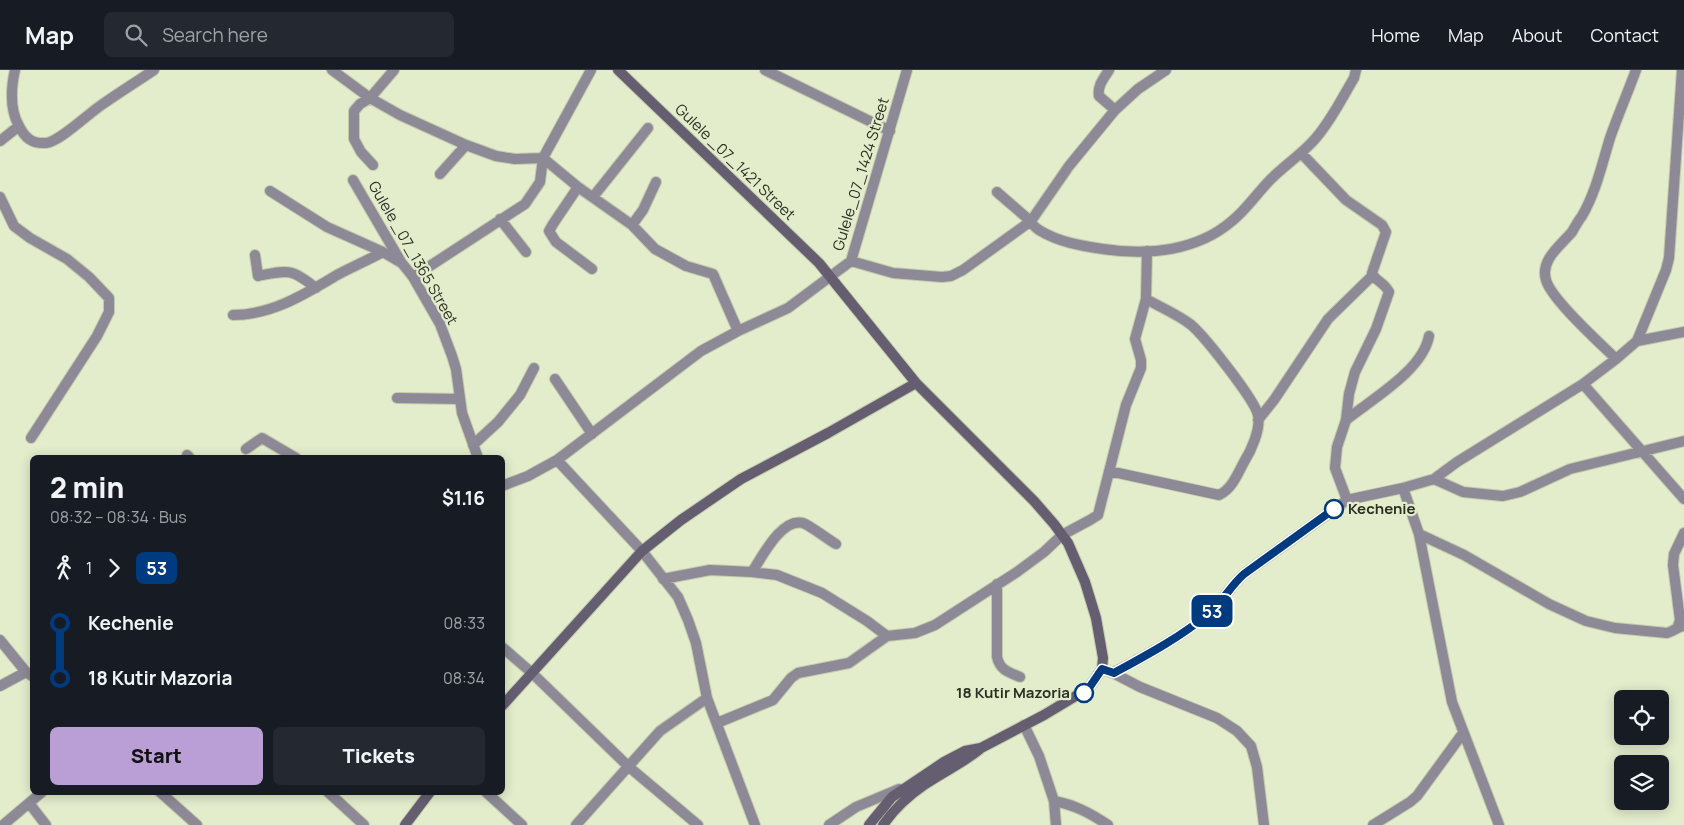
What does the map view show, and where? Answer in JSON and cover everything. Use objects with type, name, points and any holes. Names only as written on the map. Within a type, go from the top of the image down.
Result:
[{"type":"main road","name":"Gulele _07_1421 Street","points":[[623,72],[812,256],[916,383],[1034,501],[1062,535],[1077,562],[1091,600],[1101,641],[1102,669]]},
{"type":"main road","points":[[505,703],[642,551],[681,520],[741,479],[828,433],[916,383]]},
{"type":"main road","points":[[883,825],[894,809],[924,785],[970,758],[981,748],[1084,693],[1102,669]]},
{"type":"main road","points":[[869,825],[892,797],[905,787],[964,751],[981,748]]},
{"type":"main road","points":[[405,825],[428,795]]},
{"type":"street","points":[[15,70],[12,91],[15,118],[24,136],[32,142],[47,143],[56,139],[98,107],[154,70]]},
{"type":"street","points":[[332,70],[370,98],[400,115],[466,144],[496,156],[516,159],[543,158],[578,187],[632,225],[655,249],[686,266],[713,274],[738,331]]},
{"type":"street","points":[[373,165],[361,152],[354,139],[354,111],[360,104],[370,98],[394,70]]},
{"type":"street","points":[[413,277],[524,204],[540,182],[543,158],[591,70]]},
{"type":"street","points":[[765,70],[890,131]]},
{"type":"street","name":"Gulele_07_1424 Street","points":[[505,485],[528,476],[558,460],[701,352],[738,331],[788,308],[851,261],[907,70]]},
{"type":"street","points":[[1109,70],[1098,92],[1099,96],[1115,110]]},
{"type":"street","points":[[851,261],[893,273],[942,277],[951,276],[962,270],[1031,221],[1069,166],[1115,110],[1138,89],[1166,70]]},
{"type":"street","points":[[996,192],[1031,221],[1038,230],[1081,246],[1110,250],[1147,251],[1181,248],[1194,244],[1217,233],[1243,211],[1258,191],[1317,137],[1354,78],[1356,70]]},
{"type":"street","points":[[1616,359],[1562,304],[1551,290],[1546,280],[1545,270],[1553,252],[1573,231],[1591,197],[1611,136],[1636,70]]},
{"type":"street","points":[[1114,673],[1201,620],[1219,604],[1233,583],[1244,574],[1348,500],[1434,479],[1457,462],[1583,384],[1637,341],[1666,270],[1669,258],[1680,154],[1682,70]]},
{"type":"street","points":[[0,141],[19,126]]},
{"type":"street","points":[[593,197],[648,128]]},
{"type":"street","points":[[440,174],[466,144]]},
{"type":"street","points":[[1109,471],[1218,495],[1225,492],[1249,453],[1258,420],[1274,400],[1322,326],[1372,276],[1385,238],[1385,228],[1346,200],[1301,153]]},
{"type":"street","name":"Gulele _07_1365 Street","points":[[353,180],[440,324],[456,369],[462,413],[477,455]]},
{"type":"street","points":[[632,225],[643,210],[656,182]]},
{"type":"street","points":[[578,187],[552,224],[550,230],[556,242],[592,269]]},
{"type":"street","points":[[270,191],[327,227],[401,262]]},
{"type":"street","points":[[0,197],[14,226],[30,238],[67,258],[109,298],[109,312],[96,336],[31,438]]},
{"type":"street","points":[[500,220],[526,252]]},
{"type":"street","points":[[717,723],[773,700],[791,678],[798,673],[849,663],[887,636],[915,633],[928,629],[1044,552],[1062,535],[1098,515],[1126,405],[1141,368],[1141,360],[1135,339],[1146,299],[1147,251]]},
{"type":"street","points":[[233,314],[245,315],[273,309],[383,252]]},
{"type":"street","points":[[255,256],[258,276],[283,272],[298,274],[316,288]]},
{"type":"street","points":[[1348,500],[1335,468],[1337,448],[1346,420],[1349,394],[1355,372],[1376,329],[1389,292],[1383,283],[1372,276]]},
{"type":"street","points":[[1146,299],[1190,324],[1204,337],[1255,408],[1258,420]]},
{"type":"street","points":[[1637,341],[1684,332]]},
{"type":"street","points":[[1346,420],[1405,375],[1424,353],[1428,346],[1429,336]]},
{"type":"street","points":[[473,446],[498,422],[520,395],[534,368]]},
{"type":"street","points":[[556,379],[592,434]]},
{"type":"street","points":[[1583,384],[1684,499]]},
{"type":"street","points":[[397,398],[460,399]]},
{"type":"street","points":[[246,449],[262,438],[291,455]]},
{"type":"street","points":[[1434,479],[1463,492],[1503,496],[1520,492],[1570,469],[1684,441]]},
{"type":"street","points":[[558,460],[642,551],[678,597],[696,643],[707,698],[755,825]]},
{"type":"street","points":[[1403,488],[1419,534],[1452,702],[1499,825]]},
{"type":"street","points":[[752,572],[785,526],[803,523],[836,544]]},
{"type":"street","points":[[1419,534],[1464,555],[1549,604],[1586,621],[1615,628],[1667,633],[1681,626],[1673,565],[1674,554],[1684,533]]},
{"type":"street","points":[[663,579],[710,570],[776,575],[822,593],[887,636]]},
{"type":"street","points":[[997,584],[997,656],[1002,669],[1020,677]]},
{"type":"street","points":[[0,640],[29,674],[0,686]]},
{"type":"street","points":[[505,650],[532,672],[629,767],[698,825]]},
{"type":"street","points":[[1102,669],[1114,673],[1140,687],[1217,718],[1237,731],[1251,746],[1257,767],[1264,825]]},
{"type":"street","points":[[576,825],[660,732],[707,698]]},
{"type":"street","points":[[1024,725],[1038,756],[1054,801],[1056,825]]},
{"type":"street","points":[[1373,825],[1417,796],[1463,733]]},
{"type":"street","points":[[829,825],[856,807],[905,787]]},
{"type":"street","points":[[3,825],[38,795]]},
{"type":"street","points":[[163,795],[197,825]]},
{"type":"street","points":[[331,795],[364,825]]},
{"type":"street","points":[[489,795],[522,825]]},
{"type":"street","points":[[1054,801],[1087,811],[1108,825]]},
{"type":"street","points":[[28,803],[46,825]]},
{"type":"bus line","name":"53","points":[[1084,693],[1102,669],[1114,673],[1192,627],[1219,604],[1233,583],[1334,509]]},
{"type":"place","name":"Kechenie","points":[[1334,509]]},
{"type":"place","name":"18 Kutir Mazoria","points":[[1084,693]]}]
